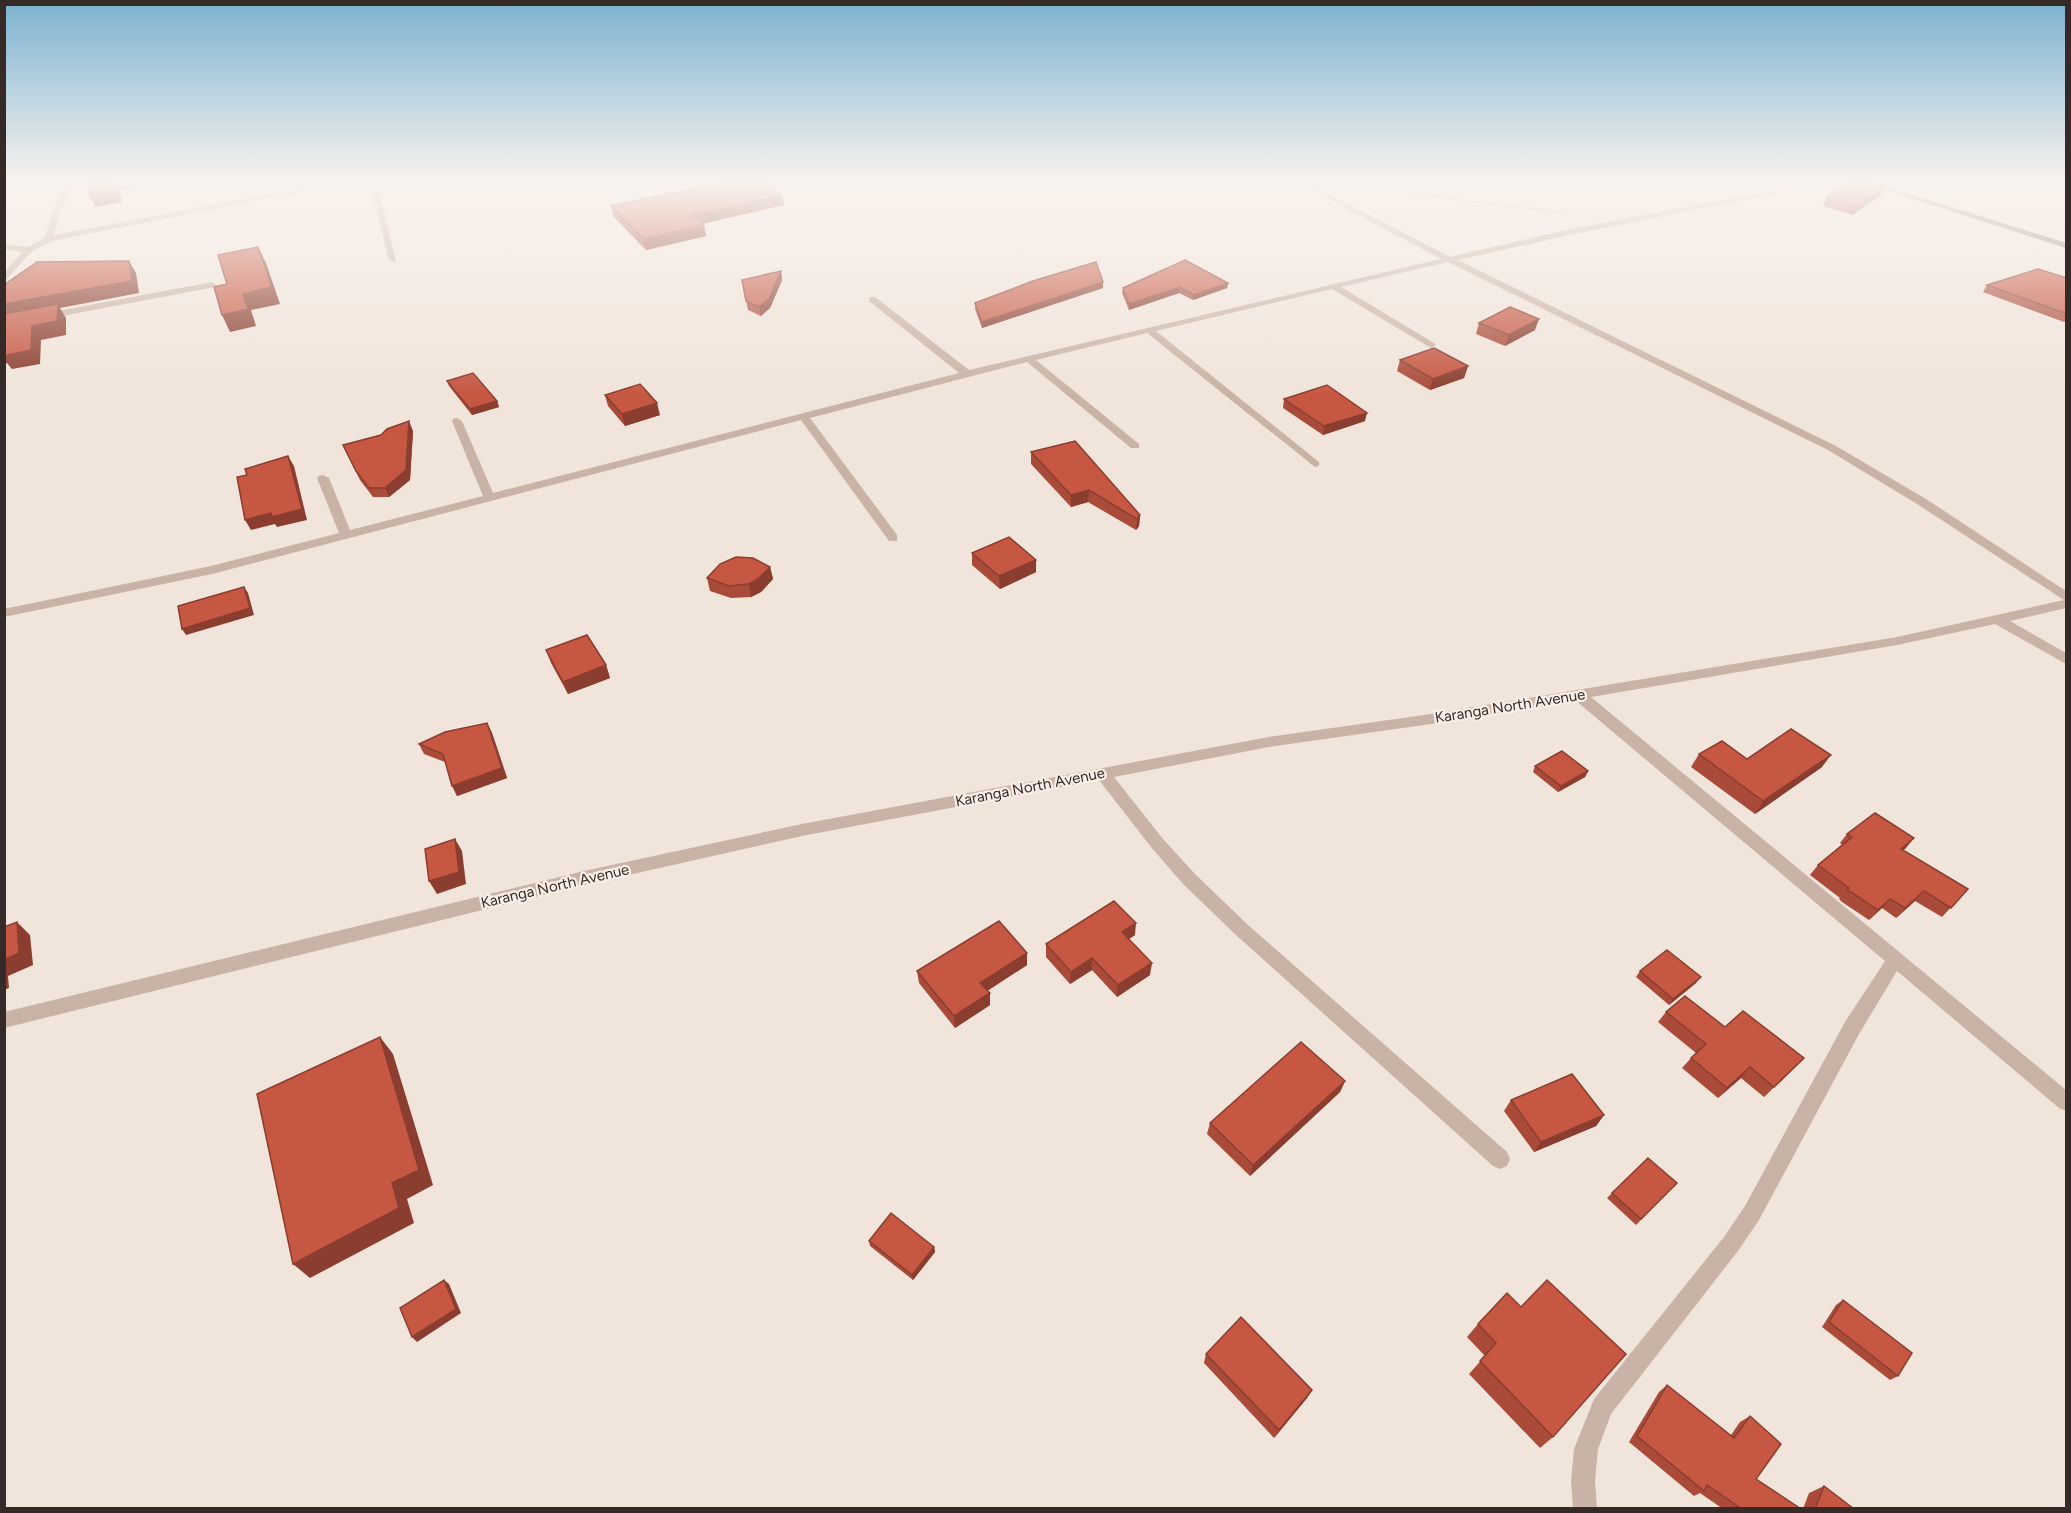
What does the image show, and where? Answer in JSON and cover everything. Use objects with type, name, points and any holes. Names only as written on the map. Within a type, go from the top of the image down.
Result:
[{"type":"street","points":[[4,279],[25,254]]},
{"type":"street","points":[[391,254],[393,260]]},
{"type":"street","points":[[1438,254],[1832,448],[1938,510],[2067,597]]},
{"type":"street","points":[[4,613],[136,587],[805,418],[1029,358],[1473,254]]},
{"type":"street","points":[[4,324],[213,285]]},
{"type":"street","points":[[1333,286],[1431,345]]},
{"type":"street","points":[[872,299],[967,374]]},
{"type":"street","points":[[1150,331],[1315,464]]},
{"type":"street","points":[[1029,358],[1135,446]]},
{"type":"street","points":[[805,418],[893,538]]},
{"type":"street","points":[[457,421],[489,497]]},
{"type":"street","points":[[323,478],[346,535]]},
{"type":"street","name":"Karanga North Avenue","points":[[4,1020],[584,878],[802,830],[1269,742],[1578,695],[1897,641],[2067,604]]},
{"type":"street","points":[[1999,620],[2067,659]]},
{"type":"street","points":[[1578,695],[1894,961],[2067,1102]]},
{"type":"street","points":[[1102,773],[1157,843],[1196,886],[1242,930],[1500,1159]]},
{"type":"street","points":[[1586,1509],[1583,1481],[1586,1449],[1602,1407],[1731,1244],[1752,1213],[1852,1028],[1894,961]]},
{"type":"building","points":[[260,254],[272,287],[243,294],[248,309],[222,315],[214,287],[227,284],[218,255]]},
{"type":"building","points":[[1185,260],[1228,283],[1194,295],[1180,287],[1129,304],[1123,288]]},
{"type":"building","points":[[129,261],[132,281],[4,304],[4,285],[37,262]]},
{"type":"building","points":[[1096,262],[1103,282],[982,322],[975,303],[1033,281]]},
{"type":"building","points":[[2038,269],[2067,278],[2067,314],[1987,285]]},
{"type":"building","points":[[781,271],[769,299],[759,307],[746,301],[742,280]]},
{"type":"building","points":[[58,304],[57,321],[32,326],[31,350],[4,356],[4,314]]},
{"type":"building","points":[[1510,307],[1539,319],[1509,335],[1479,323]]},
{"type":"building","points":[[1434,348],[1468,366],[1433,379],[1400,360]]},
{"type":"building","points":[[473,373],[497,401],[470,409],[447,381]]},
{"type":"building","points":[[640,384],[657,403],[622,414],[605,395]]},
{"type":"building","points":[[1327,385],[1367,413],[1324,426],[1284,399]]},
{"type":"building","points":[[409,421],[406,470],[385,488],[369,488],[356,471],[343,445],[381,435],[387,429]]},
{"type":"building","points":[[1075,441],[1140,515],[1137,519],[1089,490],[1071,495],[1031,452]]},
{"type":"building","points":[[288,456],[302,509],[272,517],[271,513],[245,520],[237,477],[247,475],[245,469]]},
{"type":"building","points":[[1009,537],[1036,560],[999,576],[972,553]]},
{"type":"building","points":[[736,557],[753,558],[770,567],[749,584],[729,586],[707,578],[720,564]]},
{"type":"building","points":[[244,587],[250,608],[182,629],[178,606]]},
{"type":"building","points":[[587,635],[606,665],[563,682],[546,650]]},
{"type":"building","points":[[487,723],[502,768],[452,786],[443,754],[419,744],[445,732]]},
{"type":"building","points":[[1791,729],[1831,755],[1763,801],[1699,754],[1722,741],[1747,759]]},
{"type":"building","points":[[1562,751],[1588,771],[1561,786],[1535,766]]},
{"type":"building","points":[[1875,813],[1914,838],[1901,849],[1968,889],[1951,908],[1924,891],[1905,908],[1890,899],[1878,910],[1847,890],[1849,888],[1818,865],[1852,837],[1847,834]]},
{"type":"building","points":[[455,839],[459,872],[429,881],[425,849]]},
{"type":"building","points":[[1114,901],[1136,923],[1122,932],[1152,963],[1118,985],[1092,958],[1071,972],[1046,944]]},
{"type":"building","points":[[999,921],[1027,953],[980,983],[990,993],[954,1016],[917,971]]},
{"type":"building","points":[[17,922],[19,953],[4,960],[4,927]]},
{"type":"building","points":[[1667,950],[1701,977],[1673,999],[1640,971]]},
{"type":"building","points":[[1685,996],[1725,1027],[1743,1011],[1804,1058],[1774,1087],[1750,1067],[1727,1088],[1691,1058],[1706,1044],[1666,1012]]},
{"type":"building","points":[[380,1037],[419,1170],[392,1183],[399,1208],[293,1264],[257,1094]]},
{"type":"building","points":[[1301,1042],[1345,1081],[1253,1165],[1210,1123]]},
{"type":"building","points":[[1572,1074],[1604,1115],[1541,1142],[1511,1100]]},
{"type":"building","points":[[1648,1158],[1677,1183],[1641,1219],[1612,1193]]},
{"type":"building","points":[[891,1213],[934,1247],[912,1275],[869,1241]]},
{"type":"building","points":[[444,1280],[456,1309],[412,1337],[400,1308]]},
{"type":"building","points":[[1547,1280],[1626,1354],[1553,1437],[1480,1361],[1496,1343],[1478,1324],[1507,1293],[1521,1307]]},
{"type":"building","points":[[1843,1300],[1912,1353],[1898,1376],[1829,1322]]},
{"type":"building","points":[[1241,1317],[1312,1390],[1279,1430],[1206,1354]]},
{"type":"building","points":[[1667,1385],[1734,1438],[1750,1416],[1781,1444],[1756,1479],[1801,1509],[1742,1509],[1707,1485],[1704,1491],[1637,1436]]},
{"type":"building","points":[[1824,1486],[1854,1509],[1815,1509]]}]
